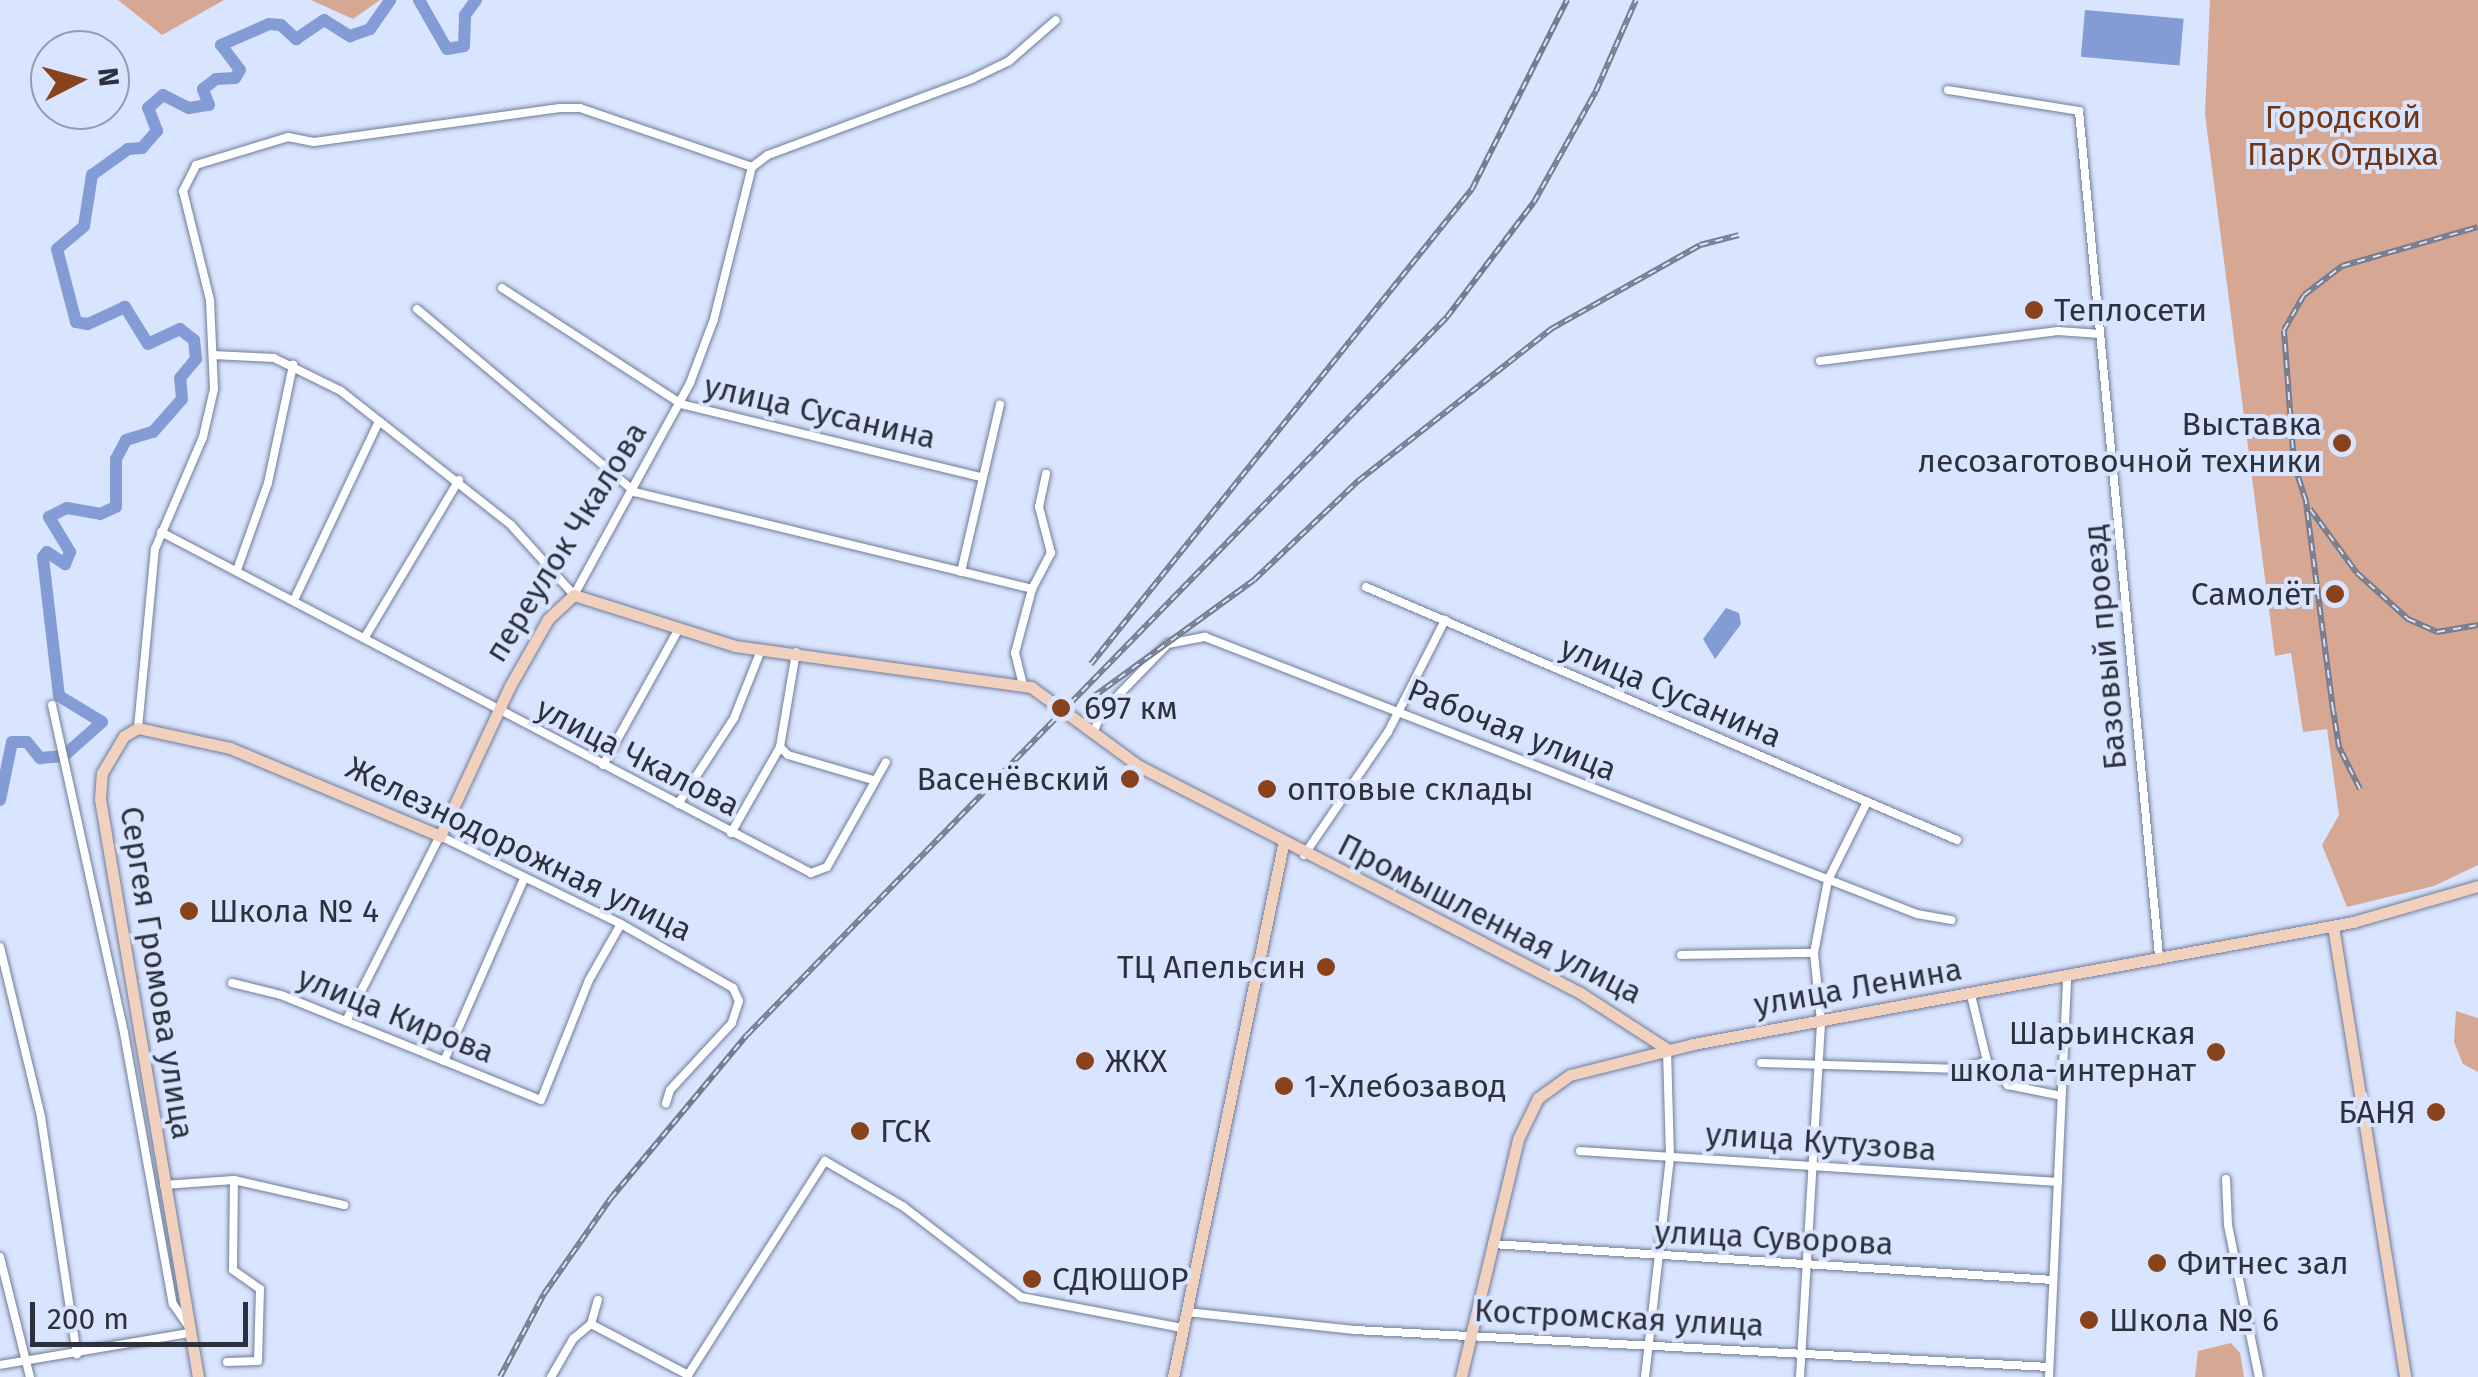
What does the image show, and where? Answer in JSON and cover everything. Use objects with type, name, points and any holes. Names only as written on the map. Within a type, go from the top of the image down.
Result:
[{"type":"street","points":[[138,728],[149,580],[161,532],[211,413],[214,355],[210,300],[183,191],[196,165],[242,147],[580,108],[752,167],[768,155],[972,79],[1009,61],[1056,20]]},
{"type":"street","name":"Базовый проезд","points":[[1948,90],[2079,111],[2159,955]]},
{"type":"street","name":"переулок Чкалова","points":[[346,1021],[440,836],[450,827],[496,713],[548,620],[574,595],[681,404],[714,319],[752,167]]},
{"type":"street","name":"улица Сусанина","points":[[502,288],[681,404],[981,477]]},
{"type":"street","points":[[417,308],[635,492],[1032,589]]},
{"type":"street","points":[[1820,360],[2058,330],[2100,334]]},
{"type":"street","points":[[214,355],[244,354],[293,365],[379,420],[459,480],[574,595],[678,630],[760,650],[1023,685],[1014,662],[1032,589],[1051,553],[1040,508],[1046,474]]},
{"type":"street","points":[[238,570],[268,483],[293,365]]},
{"type":"street","points":[[960,572],[1000,404]]},
{"type":"street","points":[[296,598],[379,420]]},
{"type":"street","points":[[364,636],[459,480]]},
{"type":"street","name":"улица Чкалова","points":[[161,532],[296,598],[496,713],[819,875],[886,762]]},
{"type":"street","name":"улица Сусанина","points":[[1366,588],[1957,840]]},
{"type":"street","points":[[1304,855],[1400,712],[1444,620]]},
{"type":"street","points":[[602,766],[678,630]]},
{"type":"street","name":"Рабочая улица","points":[[1092,734],[1102,712],[1146,665],[1191,635],[1918,914],[1951,920]]},
{"type":"street","points":[[678,804],[734,718],[760,650]]},
{"type":"street","points":[[731,832],[780,747],[796,652]]},
{"type":"street","name":"Промышленная улица","points":[[1023,685],[1092,734],[1283,845],[1579,992],[1667,1049]]},
{"type":"street","points":[[0,1364],[77,1354],[188,1329],[173,1304],[121,1016],[52,705]]},
{"type":"street","name":"Железнодорожная улица","points":[[138,728],[230,748],[440,836],[622,924],[733,988],[739,1001],[732,1023],[670,1090],[666,1103]]},
{"type":"street","name":"Сергея Громова улица","points":[[138,728],[124,736],[102,773],[100,799],[198,1377]]},
{"type":"street","points":[[780,747],[788,755],[873,780]]},
{"type":"street","points":[[1800,1377],[1821,1021],[1814,953],[1828,880],[1867,802]]},
{"type":"street","points":[[1174,1377],[1283,845]]},
{"type":"street","points":[[444,1061],[524,879]]},
{"type":"street","name":"улица Ленина","points":[[1461,1377],[1518,1139],[1538,1098],[1570,1075],[1667,1049],[2067,978],[2159,955],[2334,926],[2478,886]]},
{"type":"street","name":"улица Кирова","points":[[232,983],[346,1021],[540,1100],[589,980],[622,924]]},
{"type":"street","points":[[2334,926],[2406,1377]]},
{"type":"street","points":[[0,947],[41,1117],[77,1354]]},
{"type":"street","points":[[1681,955],[1814,953]]},
{"type":"street","points":[[2049,1372],[2067,978]]},
{"type":"street","points":[[1971,995],[1986,1061],[2008,1085],[2061,1096]]},
{"type":"street","points":[[1645,1377],[1670,1157],[1667,1049]]},
{"type":"street","points":[[1761,1063],[1969,1068],[1986,1061]]},
{"type":"street","name":"улица Кутузова","points":[[1580,1152],[2058,1182]]},
{"type":"street","points":[[591,1324],[688,1375],[825,1161],[904,1208],[1021,1296],[1182,1328]]},
{"type":"street","points":[[164,1185],[234,1180],[344,1205]]},
{"type":"street","points":[[227,1362],[258,1361],[260,1289],[233,1270],[234,1180]]},
{"type":"street","points":[[2226,1180],[2228,1225],[2259,1377]]},
{"type":"street","name":"улица Суворова","points":[[1492,1244],[2054,1280]]},
{"type":"street","points":[[0,1257],[30,1377]]},
{"type":"street","points":[[551,1377],[573,1339],[591,1324],[598,1300]]},
{"type":"street","name":"Костромская улица","points":[[1186,1312],[1471,1335],[1802,1353],[2049,1372]]},
{"type":"green space","points":[[118,0],[224,0],[162,35]]},
{"type":"green space","points":[[311,0],[380,0],[353,19]]},
{"type":"green space","name":"Городской Парк Отдыха","points":[[2210,0],[2478,0],[2478,865],[2434,886],[2347,907],[2322,845],[2339,815],[2327,729],[2303,732],[2291,653],[2275,656],[2205,114]]},
{"type":"green space","points":[[2456,1011],[2478,1018],[2478,1072],[2463,1064],[2454,1042]]},
{"type":"green space","points":[[2231,1343],[2240,1353],[2244,1377],[2195,1377],[2198,1351]]},
{"type":"water","points":[[2085,10],[2184,19],[2180,65],[2081,57]]},
{"type":"water","points":[[1726,608],[1739,613],[1741,624],[1715,659],[1703,639]]},
{"type":"waterway","points":[[66,754],[102,722],[59,696],[43,557],[47,552],[65,564],[70,552],[49,517],[67,508],[100,514],[116,507],[116,459],[126,440],[153,432],[182,399],[180,378],[196,359],[194,340],[180,329],[148,344],[125,307],[88,324],[76,322],[57,249],[84,226],[92,175],[128,149],[142,148],[157,131],[148,108],[163,95],[189,108],[209,105],[203,89],[216,79],[235,78],[240,70],[221,45],[269,24],[281,25],[296,39],[324,20],[350,36],[370,29],[390,0]]},
{"type":"waterway","points":[[419,0],[447,49],[464,46],[465,15],[476,0]]},
{"type":"waterway","points":[[0,800],[12,742],[27,742],[40,758],[61,756]]},
{"type":"railway","points":[[1091,664],[1472,189],[1567,0]]},
{"type":"railway","points":[[500,1377],[544,1294],[611,1198],[747,1035],[1447,317],[1534,202],[1596,91],[1636,0]]},
{"type":"railway","points":[[2360,789],[2339,747],[2306,501],[2294,464],[2284,330],[2304,295],[2342,266],[2478,227]]},
{"type":"railway","points":[[1093,697],[1254,580],[1358,481],[1551,329],[1700,245],[1739,235]]},
{"type":"railway","points":[[2310,509],[2357,573],[2408,619],[2437,632],[2478,625]]},
{"type":"place","name":"Теплосети","points":[[2034,310]]},
{"type":"place","name":"Выставка лесозаготовочной техники","points":[[2342,443]]},
{"type":"place","name":"Самолёт","points":[[2335,594]]},
{"type":"place","name":"697 км","points":[[1061,708]]},
{"type":"place","name":"Васенёвский","points":[[1130,779]]},
{"type":"place","name":"оптовые склады","points":[[1267,789]]},
{"type":"place","name":"Школа № 4","points":[[189,911]]},
{"type":"place","name":"ТЦ Апельсин","points":[[1326,967]]},
{"type":"place","name":"Шарьинская школа-интернат","points":[[2216,1052]]},
{"type":"place","name":"ЖКХ","points":[[1085,1061]]},
{"type":"place","name":"1-Хлебозавод","points":[[1284,1086]]},
{"type":"place","name":"БАНЯ","points":[[2436,1112]]},
{"type":"place","name":"ГСК","points":[[860,1131]]},
{"type":"place","name":"Фитнес зал","points":[[2157,1263]]},
{"type":"place","name":"СДЮШОР","points":[[1032,1279]]},
{"type":"place","name":"Школа № 6","points":[[2089,1320]]}]
